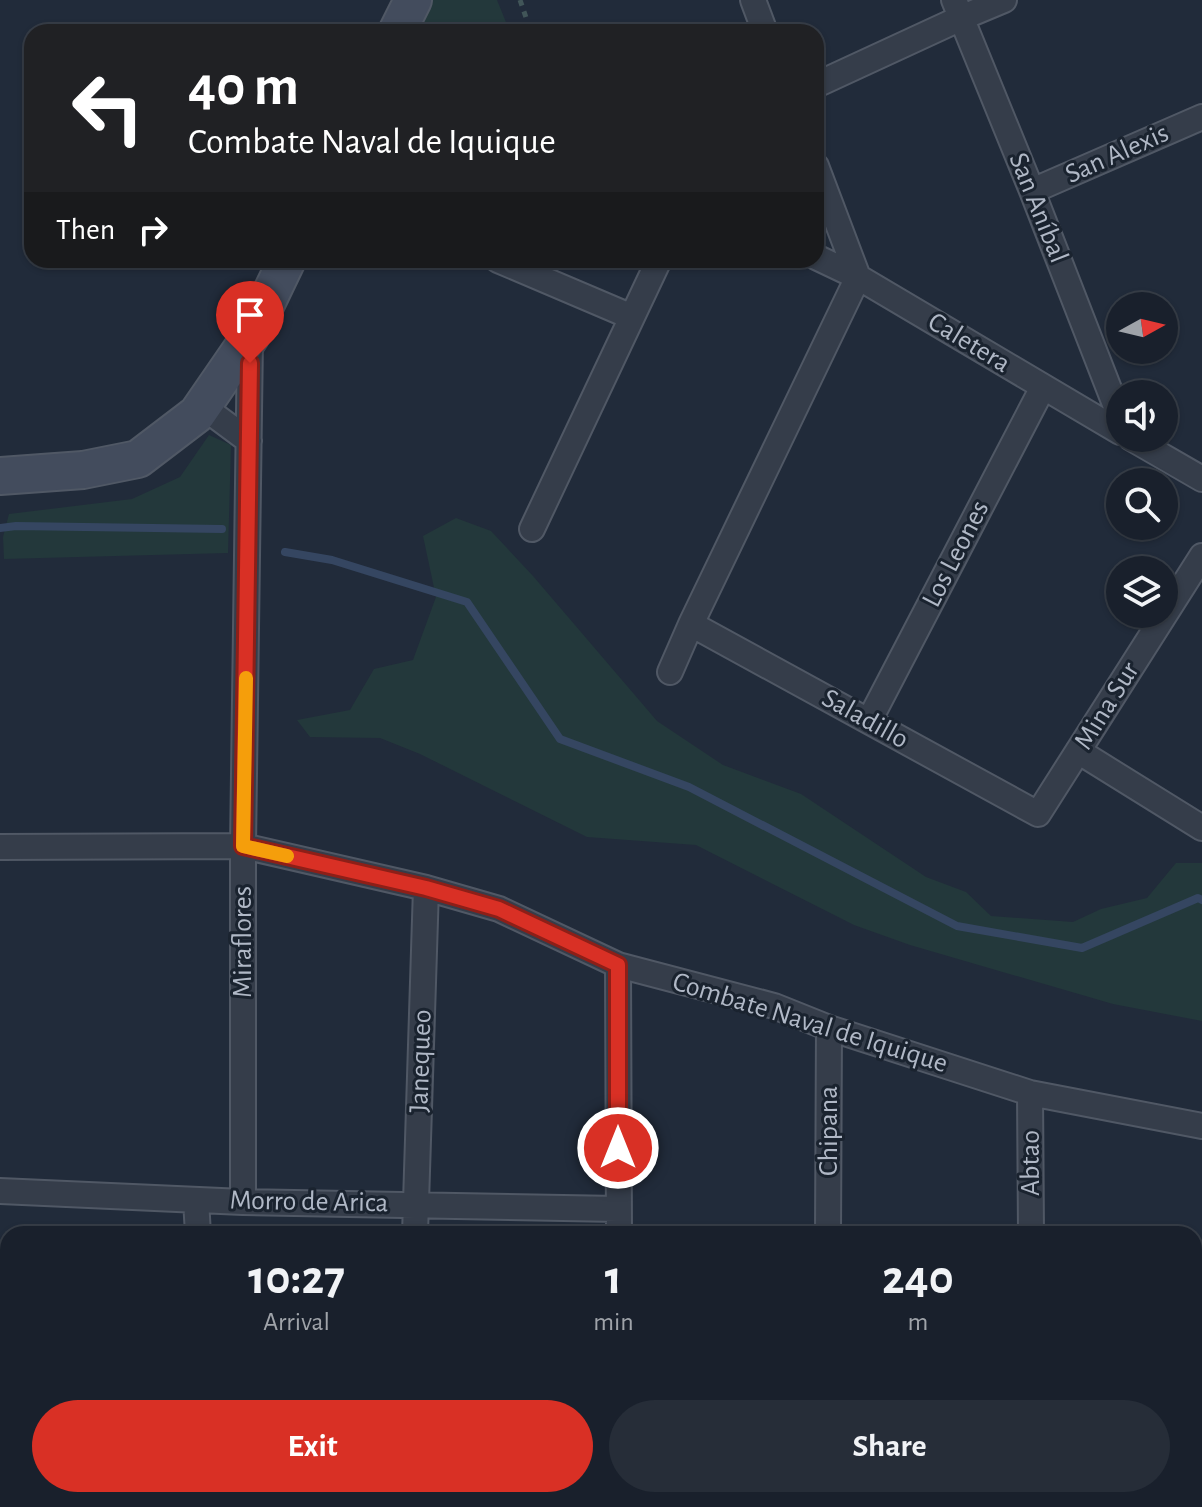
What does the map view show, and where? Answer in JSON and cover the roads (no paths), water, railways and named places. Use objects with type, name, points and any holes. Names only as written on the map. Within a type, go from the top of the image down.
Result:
[{"type":"main road","points":[[401,24],[413,0]]},
{"type":"main road","points":[[0,476],[83,470],[138,459],[197,414],[250,337],[283,268]]},
{"type":"street","points":[[753,0],[762,24]]},
{"type":"street","points":[[824,81],[957,9],[1004,0]]},
{"type":"street","name":"San Aníbal","points":[[957,9],[1106,381]]},
{"type":"street","name":"San Alexis","points":[[1032,191],[1201,121]]},
{"type":"street","points":[[670,672],[858,277],[824,187]]},
{"type":"street","name":"Caletera","points":[[824,261],[858,277],[1106,424]]},
{"type":"street","points":[[517,268],[632,317]]},
{"type":"street","points":[[532,529],[655,268]]},
{"type":"street","name":"Miraflores","points":[[243,1202],[243,846],[250,337]]},
{"type":"street","name":"Los Leones","points":[[869,721],[1043,387]]},
{"type":"street","points":[[202,406],[249,441]]},
{"type":"street","points":[[1155,452],[1202,479]]},
{"type":"street","name":"Mina Sur","points":[[1038,814],[1202,556]]},
{"type":"street","name":"Saladillo","points":[[691,624],[1038,814]]},
{"type":"street","points":[[1078,751],[1202,828]]},
{"type":"street","name":"Combate Naval de Iquique","points":[[0,847],[243,846],[426,888],[499,909],[618,965],[774,1006],[829,1028],[1030,1093],[1202,1126]]},
{"type":"street","name":"Janequeo","points":[[415,1226],[426,888]]},
{"type":"street","points":[[618,965],[619,1226]]},
{"type":"street","name":"Chipana","points":[[828,1226],[829,1028]]},
{"type":"street","name":"Abtao","points":[[1030,1093],[1031,1226]]},
{"type":"street","name":"Morro de Arica","points":[[0,1191],[243,1202],[618,1209]]},
{"type":"street","points":[[196,1200],[198,1226]]},
{"type":"waterway","points":[[0,528],[222,529]]},
{"type":"waterway","points":[[285,552],[332,560],[467,602],[560,739],[689,787],[957,926],[1082,948],[1198,898],[1202,900]]}]
